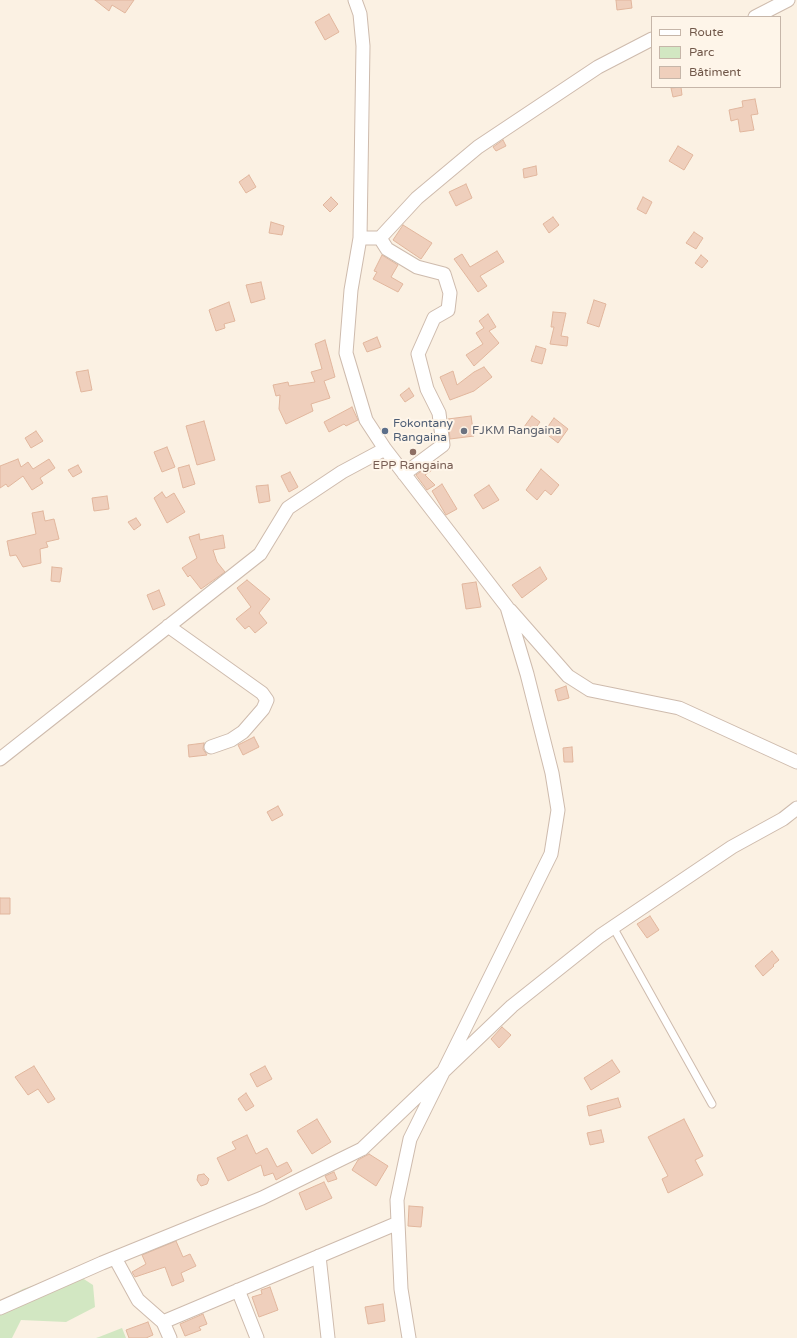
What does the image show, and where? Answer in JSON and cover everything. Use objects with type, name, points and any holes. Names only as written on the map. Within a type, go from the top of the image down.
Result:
[{"type":"street","points":[[356,0],[360,14],[363,46],[360,238],[350,290],[346,353],[366,420],[385,449],[507,607],[568,676],[590,690],[678,708],[797,762]]},
{"type":"street","points":[[757,16],[788,0]]},
{"type":"street","points":[[360,238],[380,238],[417,198],[478,147],[598,67],[651,40]]},
{"type":"street","points":[[380,238],[387,249],[417,267],[444,274],[450,293],[448,310],[434,318],[418,354],[427,389],[439,413],[443,445],[404,474]]},
{"type":"street","points":[[0,759],[260,554],[288,508],[342,472],[385,449]]},
{"type":"street","points":[[409,1338],[401,1289],[397,1200],[410,1139],[551,854],[558,810],[552,773],[527,674],[507,607]]},
{"type":"street","points":[[168,626],[262,693],[267,700],[263,709],[243,732],[231,740],[211,747]]},
{"type":"street","points":[[0,1308],[115,1258],[262,1198],[362,1149],[512,1006],[613,927],[732,847],[783,819],[797,808]]},
{"type":"street","points":[[783,819],[797,820]]},
{"type":"street","points":[[163,1322],[398,1223]]},
{"type":"street","points":[[319,1256],[328,1338]]},
{"type":"street","points":[[115,1258],[138,1300],[163,1322],[170,1338]]},
{"type":"street","points":[[238,1290],[257,1338]]},
{"type":"lane","points":[[613,927],[712,1104]]},
{"type":"green space","points":[[73,1272],[93,1285],[95,1307],[66,1322],[21,1320],[12,1338],[0,1338],[0,1301],[23,1289]]},
{"type":"green space","points":[[122,1328],[126,1338],[96,1338],[99,1337]]},
{"type":"building","points":[[95,0],[134,0],[125,13],[112,5],[109,11]]},
{"type":"building","points":[[616,0],[631,0],[632,8],[617,10]]},
{"type":"building","points":[[329,14],[339,32],[325,40],[315,22]]},
{"type":"building","points":[[671,88],[681,88],[682,95],[673,97]]},
{"type":"building","points":[[755,99],[758,114],[751,115],[754,130],[740,132],[738,119],[731,121],[729,110],[743,107],[742,101]]},
{"type":"building","points":[[503,140],[506,146],[496,151],[493,147]]},
{"type":"building","points":[[678,146],[693,155],[684,170],[669,161]]},
{"type":"building","points":[[536,166],[537,175],[524,178],[523,169]]},
{"type":"building","points":[[249,175],[256,187],[246,193],[239,182]]},
{"type":"building","points":[[466,184],[472,198],[456,206],[449,192]]},
{"type":"building","points":[[331,197],[338,204],[330,212],[323,205]]},
{"type":"building","points":[[643,197],[652,202],[646,214],[637,209]]},
{"type":"building","points":[[553,217],[559,225],[549,233],[543,224]]},
{"type":"building","points":[[271,222],[284,226],[282,235],[269,233]]},
{"type":"building","points":[[403,225],[432,243],[421,259],[393,240]]},
{"type":"building","points":[[694,232],[703,238],[696,249],[686,243]]},
{"type":"building","points":[[497,251],[504,262],[480,276],[487,286],[478,292],[454,259],[462,254],[470,267]]},
{"type":"building","points":[[382,255],[398,265],[391,277],[403,284],[398,292],[373,279],[377,272],[374,271]]},
{"type":"building","points":[[701,255],[708,261],[702,268],[695,263]]},
{"type":"building","points":[[261,282],[265,299],[251,303],[246,285]]},
{"type":"building","points":[[594,300],[606,304],[599,327],[587,323]]},
{"type":"building","points":[[229,302],[235,321],[224,324],[225,328],[216,331],[209,310]]},
{"type":"building","points":[[553,312],[566,313],[561,336],[568,337],[567,346],[550,344],[554,327],[551,327]]},
{"type":"building","points":[[488,314],[496,327],[489,331],[499,343],[474,366],[466,355],[483,344],[476,333],[484,328],[479,321]]},
{"type":"building","points":[[377,337],[381,347],[367,352],[363,343]]},
{"type":"building","points":[[325,340],[335,377],[324,381],[330,398],[311,404],[313,411],[286,424],[279,409],[280,395],[276,396],[273,385],[288,382],[289,386],[315,382],[311,372],[322,369],[315,344]]},
{"type":"building","points":[[536,346],[546,349],[542,364],[531,361]]},
{"type":"building","points":[[484,367],[492,377],[474,391],[450,400],[440,377],[453,371],[457,385],[474,372]]},
{"type":"building","points":[[88,370],[92,390],[81,392],[76,372]]},
{"type":"building","points":[[409,388],[414,396],[405,402],[400,395]]},
{"type":"building","points":[[352,407],[358,420],[346,426],[344,424],[329,432],[324,422]]},
{"type":"building","points":[[471,416],[474,436],[450,439],[448,419]]},
{"type":"building","points":[[532,416],[540,422],[532,433],[524,427]]},
{"type":"building","points":[[554,418],[568,429],[558,443],[544,432]]},
{"type":"building","points":[[204,421],[215,460],[197,465],[186,426]]},
{"type":"building","points":[[36,431],[43,441],[31,448],[25,438]]},
{"type":"building","points":[[167,447],[175,467],[162,472],[154,452]]},
{"type":"building","points":[[18,459],[21,467],[28,462],[33,469],[49,459],[55,468],[40,478],[43,483],[32,490],[23,476],[8,487],[6,484],[0,488],[0,466]]},
{"type":"building","points":[[431,464],[435,468],[425,475],[435,485],[427,490],[416,475]]},
{"type":"building","points":[[78,465],[82,472],[73,477],[68,470]]},
{"type":"building","points":[[189,465],[195,484],[183,488],[178,468]]},
{"type":"building","points":[[541,469],[559,485],[551,495],[545,490],[537,500],[526,490]]},
{"type":"building","points":[[290,472],[298,487],[289,492],[281,476]]},
{"type":"building","points":[[442,484],[457,509],[446,515],[432,491]]},
{"type":"building","points":[[268,485],[270,501],[259,503],[256,486]]},
{"type":"building","points":[[489,485],[499,500],[483,509],[474,495]]},
{"type":"building","points":[[162,492],[166,498],[174,493],[185,512],[167,523],[154,498]]},
{"type":"building","points":[[107,496],[109,509],[94,511],[92,498]]},
{"type":"building","points":[[43,511],[45,521],[54,519],[59,539],[46,542],[48,547],[40,549],[41,563],[23,567],[16,555],[10,556],[7,541],[36,534],[32,513]]},
{"type":"building","points":[[136,518],[141,525],[134,530],[128,522]]},
{"type":"building","points":[[199,534],[200,540],[223,535],[225,548],[213,550],[217,562],[225,572],[201,589],[190,575],[188,577],[182,568],[197,558],[189,537]]},
{"type":"building","points":[[52,567],[62,568],[60,582],[51,581]]},
{"type":"building","points":[[540,567],[547,579],[522,598],[512,585]]},
{"type":"building","points":[[247,580],[270,599],[259,613],[267,623],[255,633],[249,626],[245,629],[236,619],[251,607],[237,588]]},
{"type":"building","points":[[476,582],[481,607],[466,609],[462,584]]},
{"type":"building","points":[[159,590],[165,605],[153,610],[147,595]]},
{"type":"building","points":[[566,686],[569,698],[558,701],[555,690]]},
{"type":"building","points":[[254,737],[259,747],[243,755],[238,745]]},
{"type":"building","points":[[204,743],[203,749],[207,755],[189,757],[188,745]]},
{"type":"building","points":[[572,747],[573,762],[564,762],[563,748]]},
{"type":"building","points":[[278,806],[283,815],[272,821],[267,812]]},
{"type":"building","points":[[0,898],[10,898],[10,914],[0,914]]},
{"type":"building","points":[[650,916],[659,930],[647,938],[637,924]]},
{"type":"building","points":[[772,951],[779,960],[763,976],[755,966]]},
{"type":"building","points":[[502,1027],[511,1035],[499,1048],[491,1039]]},
{"type":"building","points":[[612,1060],[620,1072],[591,1090],[584,1078]]},
{"type":"building","points":[[34,1066],[55,1099],[48,1103],[38,1089],[28,1095],[15,1077]]},
{"type":"building","points":[[265,1066],[272,1079],[257,1087],[250,1074]]},
{"type":"building","points":[[246,1093],[254,1106],[246,1111],[238,1099]]},
{"type":"building","points":[[618,1098],[621,1107],[589,1116],[587,1106]]},
{"type":"building","points":[[317,1119],[331,1142],[312,1154],[297,1131]]},
{"type":"building","points":[[684,1119],[703,1156],[695,1160],[703,1175],[668,1193],[662,1179],[668,1176],[648,1137]]},
{"type":"building","points":[[601,1130],[604,1142],[590,1145],[587,1133]]},
{"type":"building","points":[[247,1135],[256,1154],[267,1148],[277,1167],[287,1162],[292,1171],[276,1180],[273,1173],[264,1176],[261,1165],[228,1181],[217,1158],[236,1149],[232,1142]]},
{"type":"building","points":[[369,1154],[388,1166],[376,1186],[352,1170],[358,1160]]},
{"type":"building","points":[[334,1172],[337,1179],[328,1182],[325,1176]]},
{"type":"building","points":[[204,1174],[209,1179],[207,1184],[201,1186],[197,1180],[198,1175]]},
{"type":"building","points":[[324,1182],[332,1198],[306,1210],[299,1193]]},
{"type":"building","points":[[409,1206],[423,1207],[421,1227],[408,1226]]},
{"type":"building","points":[[176,1241],[183,1257],[190,1254],[196,1266],[181,1273],[184,1281],[172,1286],[165,1267],[135,1277],[132,1272],[146,1264],[142,1255]]},
{"type":"building","points":[[270,1287],[278,1310],[259,1317],[252,1297],[262,1294],[261,1290]]},
{"type":"building","points":[[383,1304],[385,1321],[368,1324],[365,1307]]},
{"type":"building","points":[[203,1314],[207,1324],[199,1327],[201,1330],[185,1336],[180,1324]]},
{"type":"building","points":[[148,1322],[153,1335],[146,1338],[129,1338],[126,1330]]},
{"type":"place","name":"Fokontany Rangaina","points":[[385,431]]},
{"type":"place","name":"FJKM Rangaina","points":[[464,431]]},
{"type":"place","name":"EPP Rangaina","points":[[413,452]]}]
